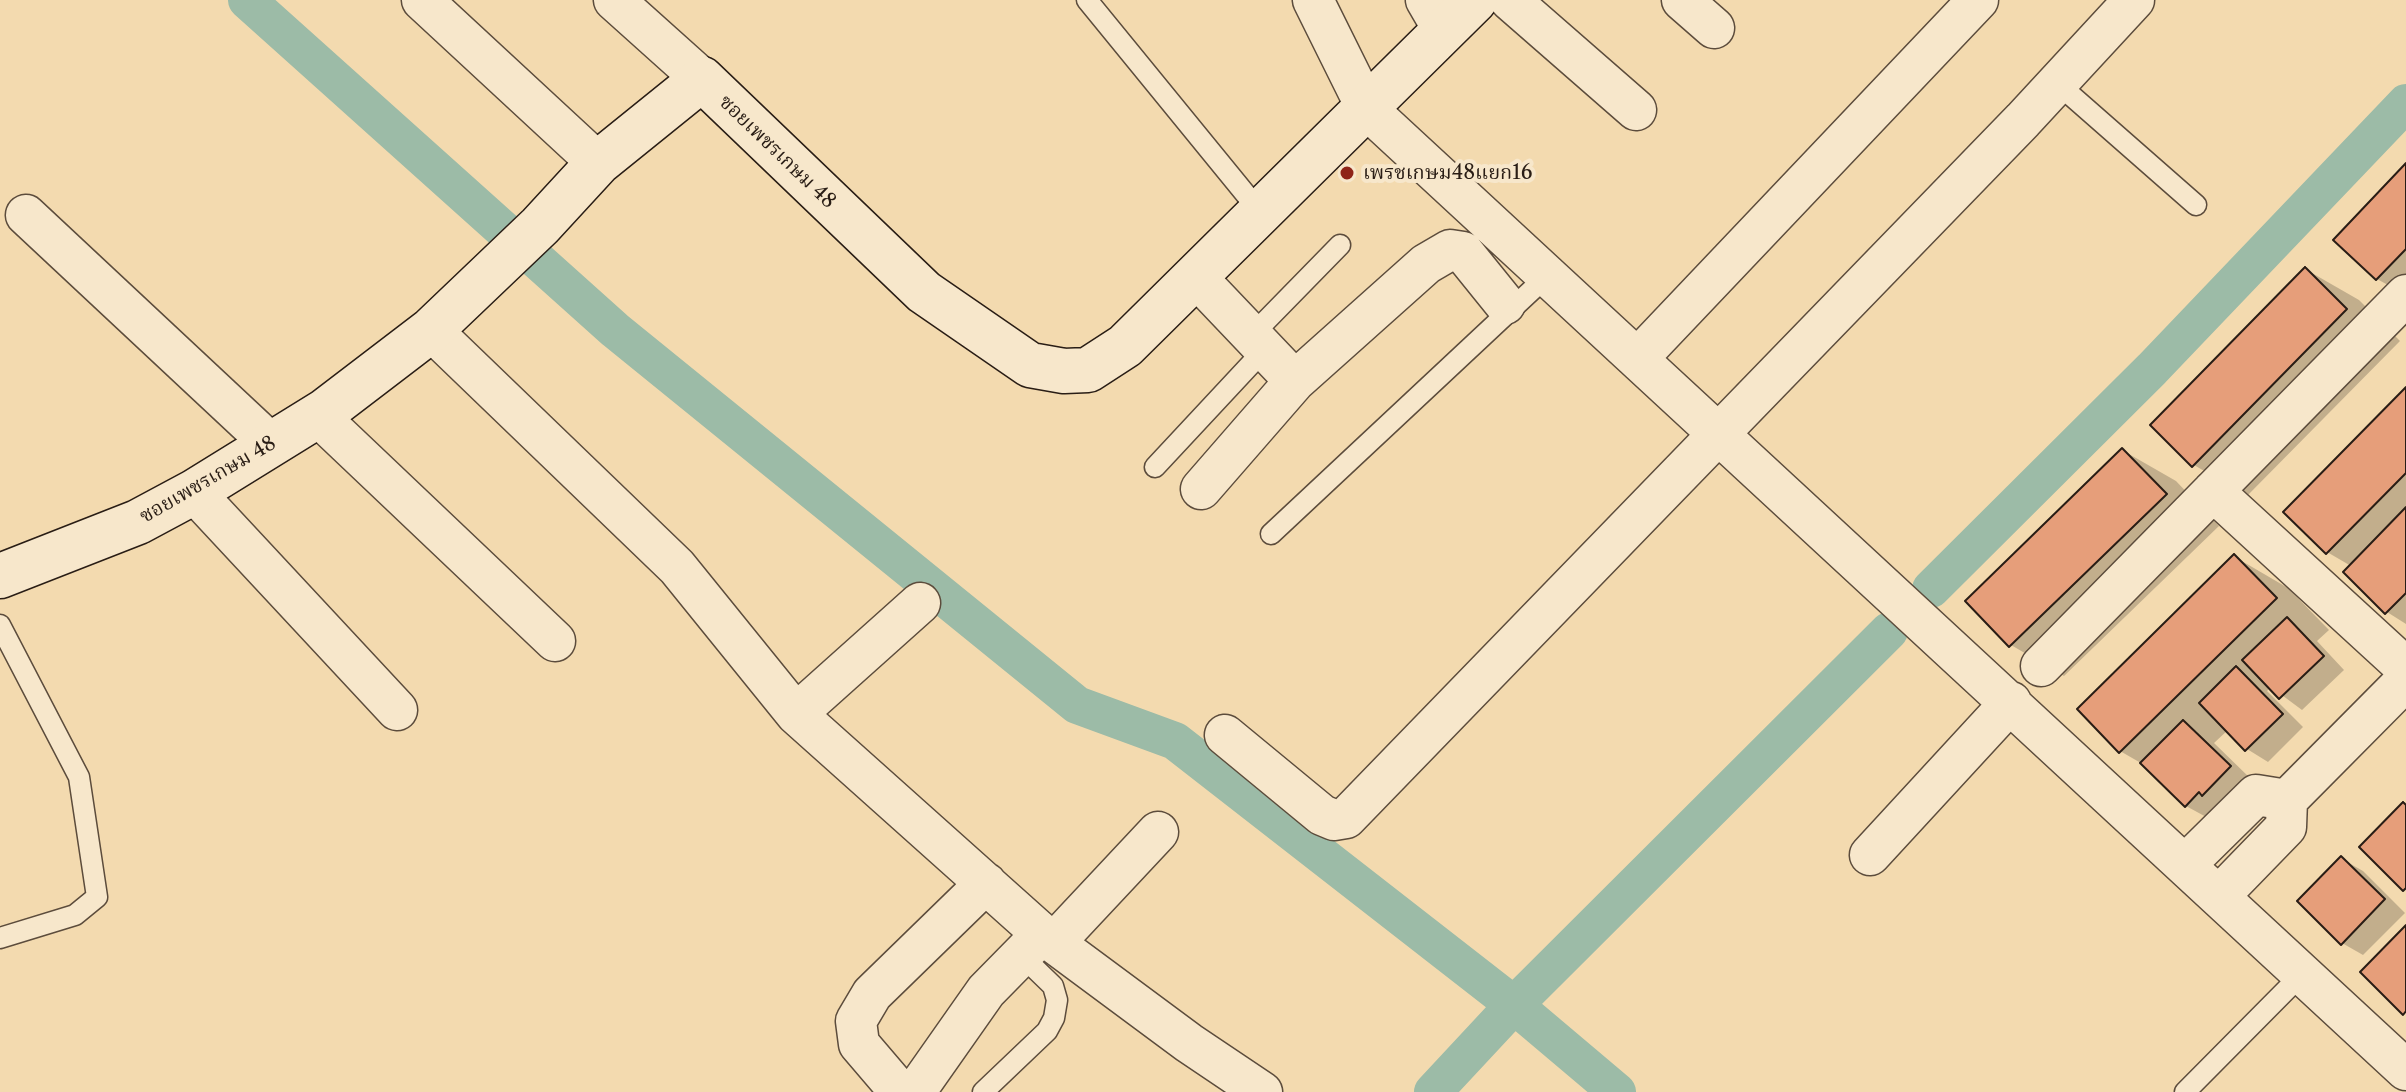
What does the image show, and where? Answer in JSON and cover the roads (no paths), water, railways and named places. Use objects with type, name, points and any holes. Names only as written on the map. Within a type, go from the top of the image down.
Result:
[{"type":"street","points":[[422,0],[598,163]]},
{"type":"street","points":[[614,0],[702,79]]},
{"type":"street","points":[[1313,0],[1367,109],[2304,972],[2406,1070]]},
{"type":"street","name":"ซอยเพชรเกษม 48","points":[[0,576],[138,522],[194,492],[317,415],[431,330],[540,226],[598,163],[702,79],[924,292],[1030,365],[1064,371],[1088,370],[1125,346],[1367,109],[1435,16],[1475,0]]},
{"type":"street","points":[[1510,0],[1636,110]]},
{"type":"street","points":[[1682,0],[1714,28]]},
{"type":"street","points":[[1638,358],[1978,0]]},
{"type":"street","points":[[1225,735],[1322,815],[1334,820],[1346,818],[1719,435],[2134,0]]},
{"type":"street","points":[[26,215],[271,444]]},
{"type":"street","points":[[1201,489],[1295,381],[1426,264],[1450,250],[1463,252],[1473,260],[1505,304]]},
{"type":"street","points":[[1196,277],[1295,381]]},
{"type":"street","points":[[2041,666],[2406,295]]},
{"type":"street","points":[[431,330],[677,567],[796,714],[986,883],[1039,944],[1249,1089]]},
{"type":"street","points":[[317,415],[555,641]]},
{"type":"street","points":[[2213,491],[2406,668]]},
{"type":"street","points":[[194,492],[397,710]]},
{"type":"street","points":[[796,714],[920,603]]},
{"type":"street","points":[[2220,895],[2286,827],[2287,800],[2406,680]]},
{"type":"street","points":[[1870,855],[2011,702]]},
{"type":"street","points":[[2186,864],[2256,795],[2287,800]]},
{"type":"street","points":[[915,1092],[986,991],[1158,832]]},
{"type":"street","points":[[900,1092],[859,1044],[856,1021],[872,994],[986,883]]},
{"type":"lane","points":[[1087,0],[1261,213]]},
{"type":"lane","points":[[2057,83],[2196,205]]},
{"type":"lane","points":[[1155,467],[1340,245]]},
{"type":"lane","points":[[1271,534],[1548,275]]},
{"type":"lane","points":[[0,625],[79,777],[97,897],[75,915],[0,938]]},
{"type":"lane","points":[[983,1092],[1047,1031],[1054,1018],[1057,1000],[1039,944]]},
{"type":"lane","points":[[2185,1092],[2304,972]]},
{"type":"waterway","points":[[247,0],[615,330],[1077,705],[1175,741],[1514,1005],[1617,1092]]},
{"type":"waterway","points":[[1931,589],[2152,369],[2406,103]]},
{"type":"waterway","points":[[1433,1092],[1514,1005],[1889,631]]},
{"type":"place","name":"เพรชเกษม48แยก16","points":[[1347,173]]}]
